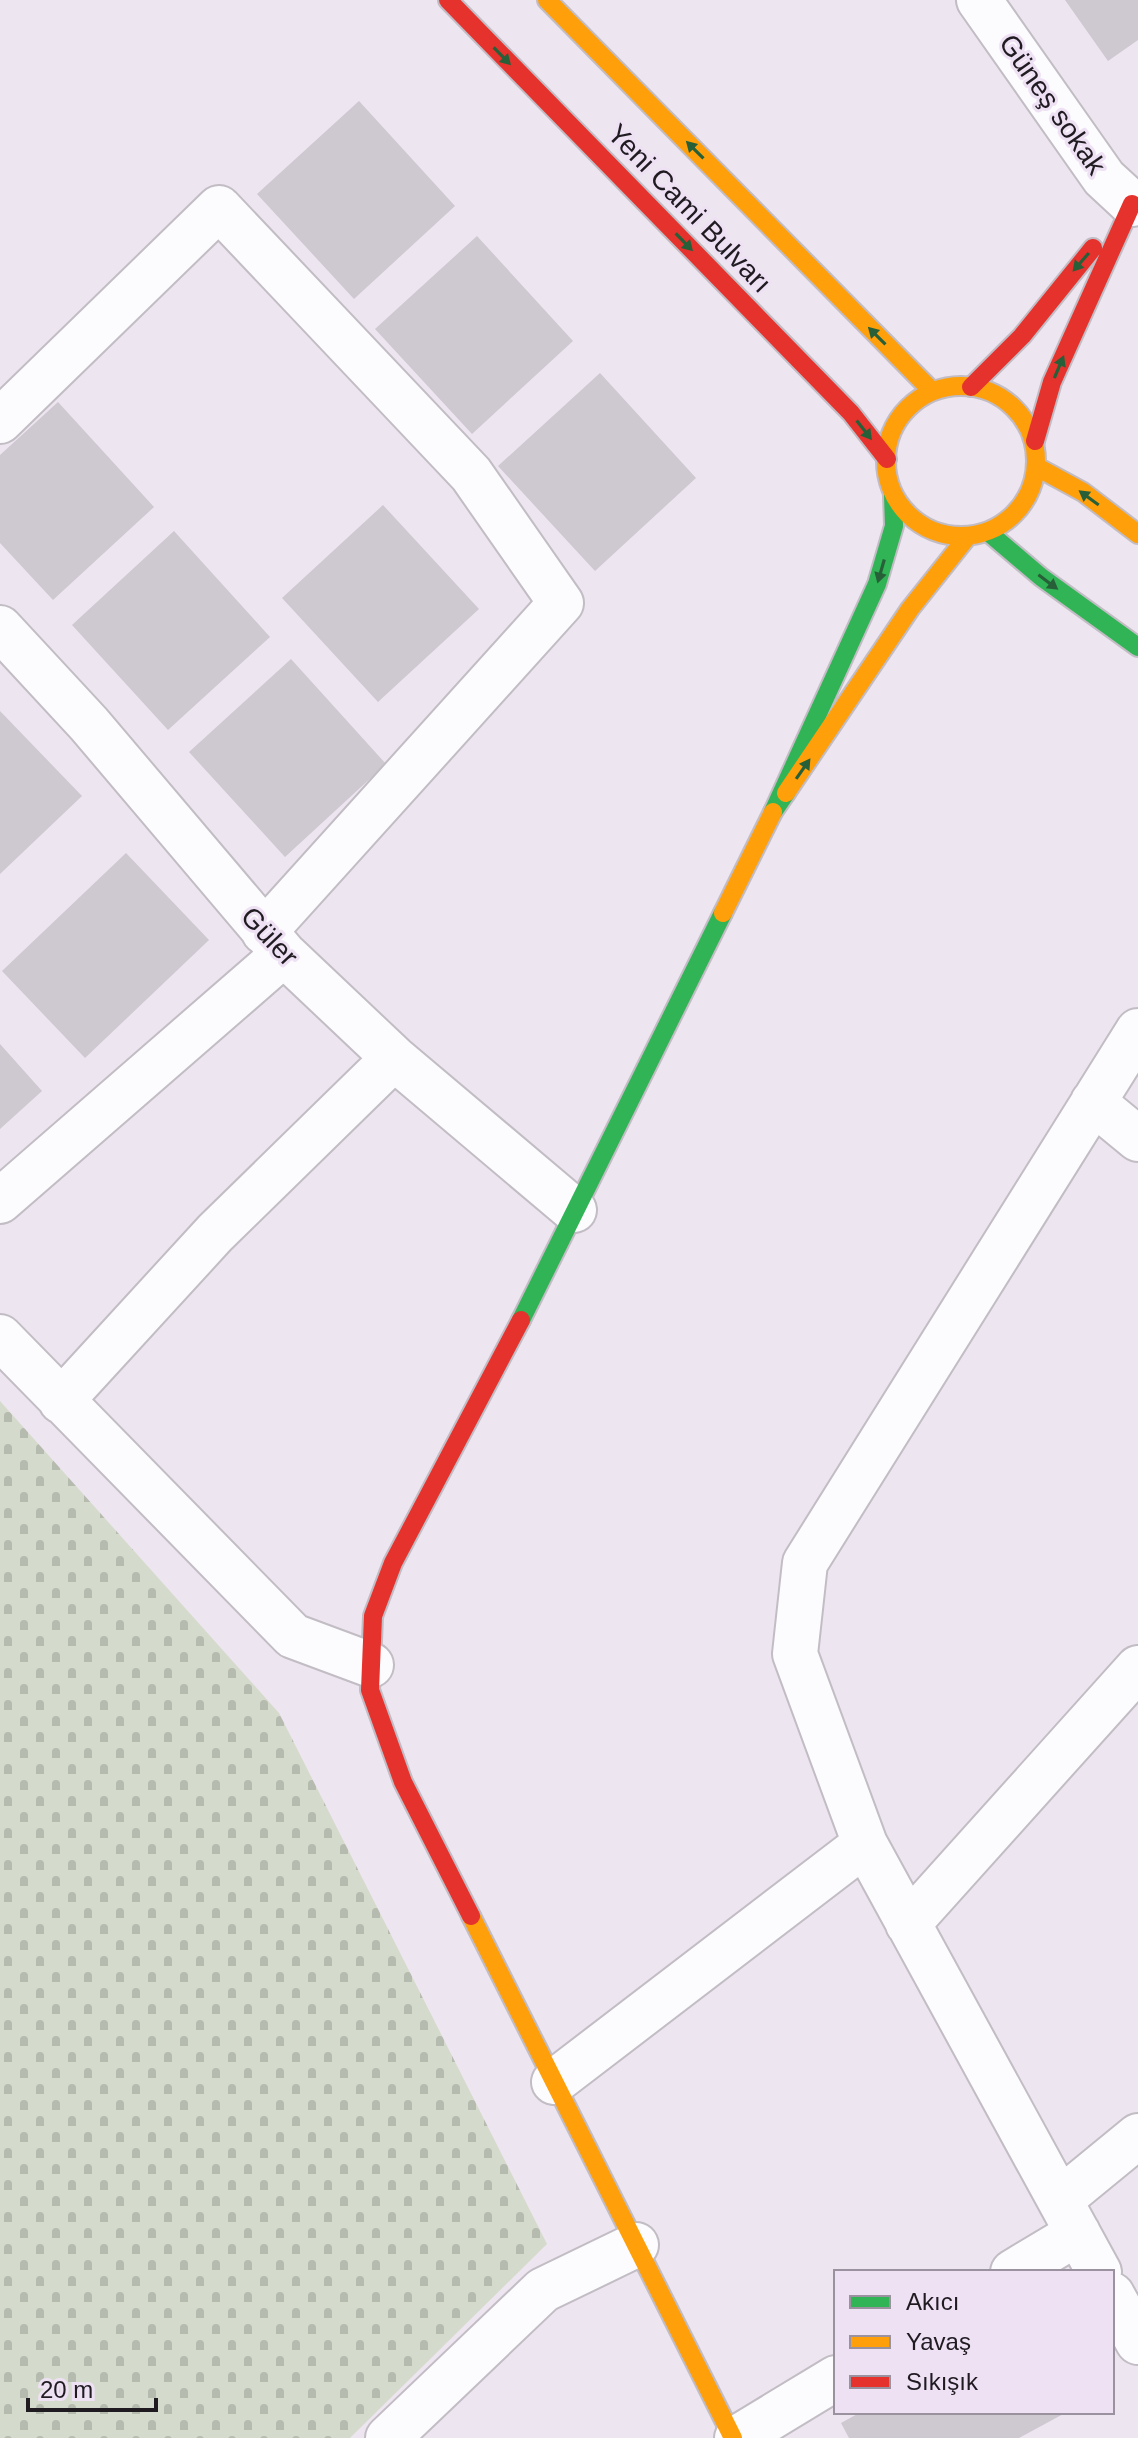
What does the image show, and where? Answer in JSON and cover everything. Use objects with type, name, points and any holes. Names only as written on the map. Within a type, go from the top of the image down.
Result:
[{"type":"street","name":"Yeni Cami Bulvarı","points":[[448,0],[851,413],[887,459]]},
{"type":"street","name":"Yeni Cami Bulvarı","points":[[547,0],[932,391]]},
{"type":"street","name":"Güneş sokak","points":[[979,0],[1104,178],[1135,200]]},
{"type":"street","points":[[971,387],[1022,336],[1076,267],[1135,200]]},
{"type":"street","points":[[1035,441],[1056,372],[1135,200]]},
{"type":"street","points":[[0,421],[219,208],[471,474],[561,603],[274,943],[0,1201]]},
{"type":"street","points":[[834,2379],[735,2438],[403,1782],[370,1690],[373,1616],[393,1563],[512,1338],[773,812],[877,584],[894,526],[893,495],[886,471],[895,424],[910,405],[932,391],[957,385],[983,388],[1006,399],[1024,418],[1035,441],[1037,467],[1031,492],[1017,514],[988,532],[951,537],[927,529],[908,515],[893,495]]},
{"type":"street","points":[[1037,467],[1083,492],[1138,534]]},
{"type":"street","points":[[988,532],[1041,577],[1138,647]]},
{"type":"street","points":[[773,812],[910,609],[968,536]]},
{"type":"street","name":"Güler","points":[[0,628],[89,724],[274,943],[394,1058],[574,1210]]},
{"type":"street","points":[[1098,2270],[865,1844],[795,1654],[805,1563],[1138,1031]]},
{"type":"street","points":[[61,1401],[215,1233],[394,1058]]},
{"type":"street","points":[[1093,1102],[1138,1139]]},
{"type":"street","points":[[0,1337],[293,1636],[371,1665]]},
{"type":"street","points":[[908,1924],[1138,1668]]},
{"type":"street","points":[[554,2082],[865,1844]]},
{"type":"street","points":[[1015,2270],[1069,2216],[1138,2136]]},
{"type":"street","points":[[388,2438],[543,2290],[636,2245]]},
{"type":"street","points":[[1114,2299],[1138,2342]]},
{"type":"green space","points":[[0,1401],[279,1713],[547,2244],[350,2438],[0,2438]]},
{"type":"building","points":[[1065,0],[1138,0],[1138,40],[1108,61]]},
{"type":"building","points":[[359,101],[455,206],[354,299],[257,194]]},
{"type":"building","points":[[477,236],[573,341],[472,434],[375,329]]},
{"type":"building","points":[[600,373],[696,478],[595,571],[498,466]]},
{"type":"building","points":[[58,402],[154,507],[53,600],[0,543],[0,455]]},
{"type":"building","points":[[383,505],[479,609],[378,702],[282,598]]},
{"type":"building","points":[[174,531],[270,637],[168,730],[72,625]]},
{"type":"building","points":[[291,659],[386,764],[285,857],[189,752]]},
{"type":"building","points":[[0,711],[82,796],[0,874]]},
{"type":"building","points":[[126,853],[209,940],[85,1058],[2,971]]},
{"type":"building","points":[[0,1044],[42,1091],[0,1129]]},
{"type":"building","points":[[857,2414],[1063,2414],[1019,2438],[849,2438],[841,2423]]},
{"type":"traffic: fast","points":[[786,793],[773,812],[877,584],[894,526],[893,495]]},
{"type":"traffic: fast","points":[[988,532],[1041,577],[1138,647]]},
{"type":"traffic: fast","points":[[521,1320],[723,913]]},
{"type":"traffic: slow","points":[[547,0],[932,391]]},
{"type":"traffic: slow","points":[[961,386],[990,391],[1014,408],[1031,432],[1036,461],[1031,490],[1014,514],[990,531],[961,536],[932,531],[908,514],[891,490],[886,461],[891,432],[908,408],[932,391],[961,386]]},
{"type":"traffic: slow","points":[[1037,467],[1083,492],[1138,534]]},
{"type":"traffic: slow","points":[[786,793],[910,609],[968,536]]},
{"type":"traffic: slow","points":[[723,913],[773,812]]},
{"type":"traffic: slow","points":[[471,1916],[733,2438]]},
{"type":"traffic: jam","points":[[448,0],[851,413],[887,459]]},
{"type":"traffic: jam","points":[[1035,441],[1052,382],[1132,204]]},
{"type":"traffic: jam","points":[[971,387],[1022,336],[1093,248]]},
{"type":"traffic: jam","points":[[471,1916],[403,1782],[370,1690],[373,1616],[393,1563],[521,1320]]}]
